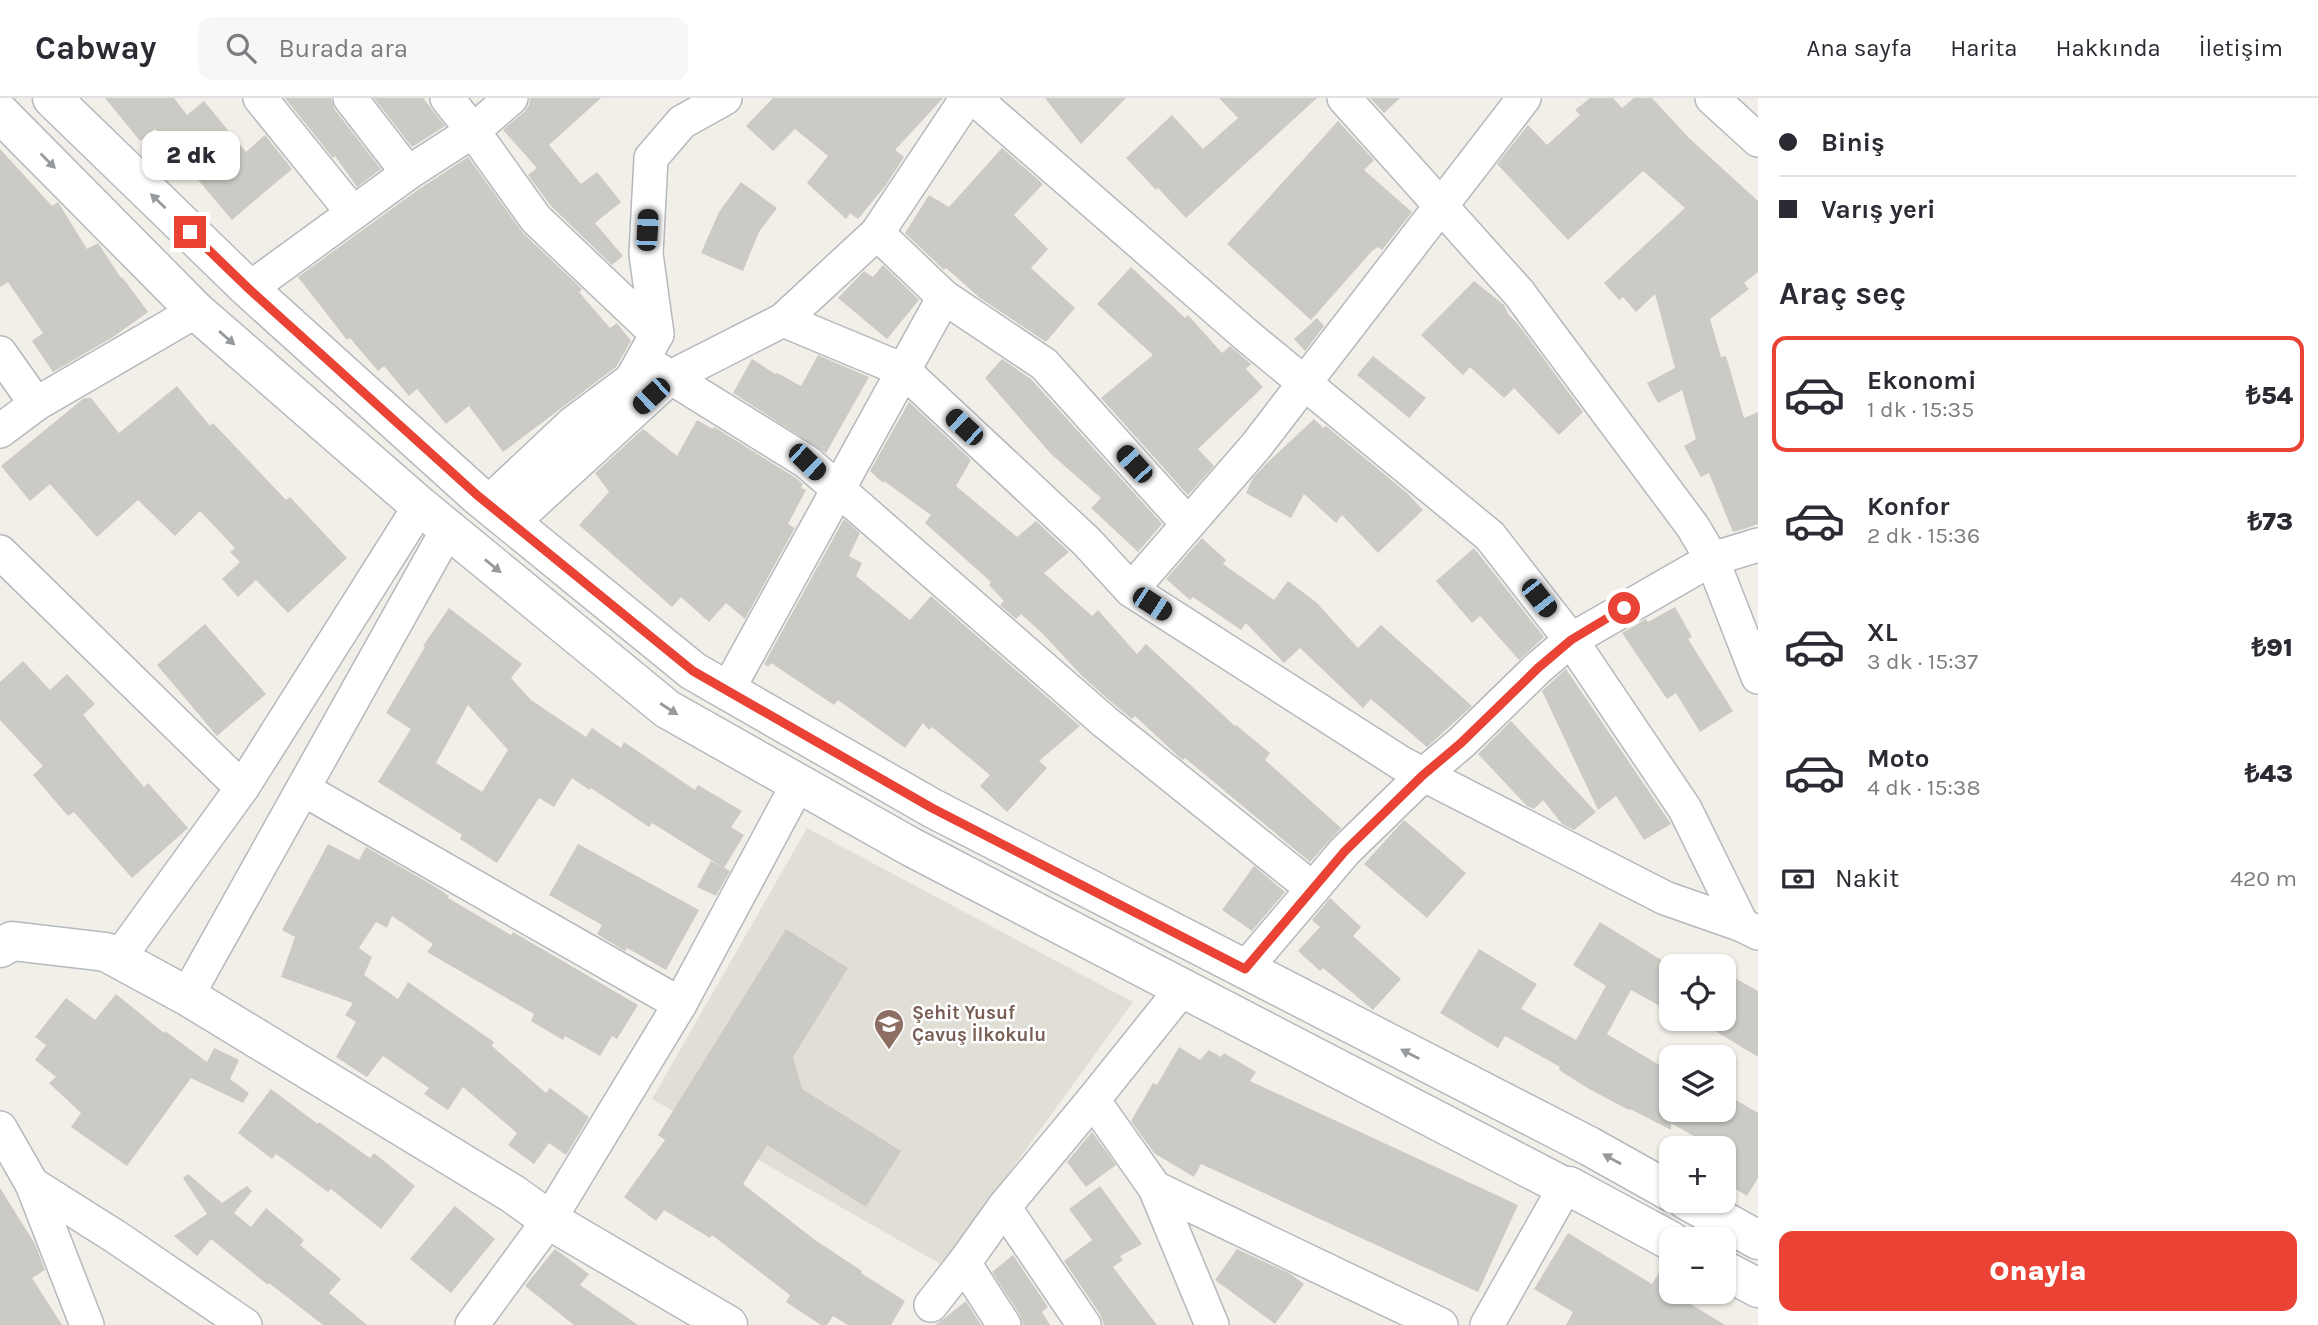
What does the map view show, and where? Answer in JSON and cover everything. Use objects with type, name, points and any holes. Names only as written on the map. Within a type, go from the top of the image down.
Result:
[{"type":"main road","points":[[52,98],[249,289],[500,513],[693,671],[932,808],[1589,1146],[1659,1185]]},
{"type":"main road","points":[[0,113],[196,311],[434,518],[667,709],[911,847],[1659,1235]]},
{"type":"main road","points":[[0,948],[12,941],[106,952],[187,996],[513,1194],[549,1220],[729,1325]]},
{"type":"main road","points":[[1716,1213],[1755,1230]]},
{"type":"main road","points":[[1736,1276],[1758,1288]]},
{"type":"street","points":[[260,98],[353,213]]},
{"type":"street","points":[[350,98],[408,173]]},
{"type":"street","points":[[447,98],[537,219],[650,347],[671,377],[807,462],[1105,722],[1313,889]]},
{"type":"street","points":[[249,289],[408,173],[473,131],[511,98]]},
{"type":"street","points":[[500,513],[572,424],[631,380],[650,347],[646,254],[651,158],[686,110],[725,98]]},
{"type":"street","points":[[500,513],[671,377],[783,320],[877,233],[967,98]]},
{"type":"street","points":[[974,98],[1245,334],[1490,536],[1571,640],[1685,809],[1750,929]]},
{"type":"street","points":[[1344,98],[1519,293],[1693,527],[1712,559],[1758,677]]},
{"type":"street","points":[[1131,590],[1305,384],[1524,98]]},
{"type":"street","points":[[1712,98],[1758,140]]},
{"type":"street","points":[[877,233],[944,297],[1044,365],[1188,524]]},
{"type":"street","points":[[727,691],[944,297]]},
{"type":"street","points":[[0,431],[36,404],[196,311]]},
{"type":"street","points":[[783,320],[903,370],[1087,542],[1131,590],[1379,750],[1665,898],[1750,929]]},
{"type":"street","points":[[0,353],[36,404]]},
{"type":"street","points":[[118,959],[434,518]]},
{"type":"street","points":[[187,996],[303,789],[434,518]]},
{"type":"street","points":[[1245,969],[1345,851],[1423,775],[1571,640],[1712,559],[1758,545]]},
{"type":"street","points":[[0,552],[242,788]]},
{"type":"street","points":[[472,1325],[549,1220],[680,1004],[799,782]]},
{"type":"street","points":[[303,789],[680,1004]]},
{"type":"street","points":[[931,1305],[1004,1207],[1182,989]]},
{"type":"street","points":[[1093,1100],[1155,1188],[1212,1325]]},
{"type":"street","points":[[0,1128],[32,1184],[87,1325]]},
{"type":"street","points":[[32,1184],[116,1237],[245,1325]]},
{"type":"street","points":[[1487,1325],[1565,1187]]},
{"type":"street","points":[[1155,1188],[1441,1325]]},
{"type":"street","points":[[1004,1207],[1084,1325]]},
{"type":"street","points":[[964,1263],[1004,1325]]},
{"type":"shaded area","name":"Şehit Yusuf Çavuş İlkokulu","points":[[807,828],[1133,1002],[942,1265],[652,1099]]},
{"type":"building","points":[[105,98],[174,98],[187,115],[204,101],[246,152],[265,135],[292,169],[232,220],[155,129],[140,141]]},
{"type":"building","points":[[285,98],[331,98],[335,110],[381,169],[357,187],[335,156],[333,158]]},
{"type":"building","points":[[374,98],[423,98],[445,126],[412,147]]},
{"type":"building","points":[[530,98],[601,98],[549,145],[581,184],[597,172],[621,202],[595,223],[623,256],[612,265],[551,206],[528,175],[537,168],[503,130],[524,112]]},
{"type":"building","points":[[773,98],[943,98],[895,150],[904,157],[886,185],[858,219],[850,213],[846,219],[807,183],[828,156],[795,129],[773,151],[746,126]]},
{"type":"building","points":[[1045,98],[1126,98],[1081,144]]},
{"type":"building","points":[[1219,98],[1317,98],[1186,218],[1126,158],[1172,115],[1203,149],[1238,118]]},
{"type":"building","points":[[1370,98],[1400,98],[1384,113]]},
{"type":"building","points":[[1590,98],[1613,98],[1622,108],[1634,98],[1652,98],[1689,138],[1758,201],[1758,272],[1744,283],[1749,289],[1710,319],[1721,357],[1726,356],[1744,418],[1758,412],[1758,524],[1733,532],[1709,473],[1701,477],[1684,446],[1696,439],[1682,390],[1658,403],[1647,383],[1675,368],[1655,294],[1636,312],[1623,297],[1619,300],[1604,283],[1685,208],[1643,171],[1568,240],[1497,164],[1528,125],[1547,145],[1580,115],[1575,110]]},
{"type":"building","points":[[1338,121],[1374,160],[1364,170],[1412,212],[1382,250],[1378,247],[1372,251],[1311,320],[1227,244]]},
{"type":"building","points":[[1002,148],[1043,184],[1014,215],[1048,249],[1031,268],[1075,308],[1046,342],[980,298],[946,268],[944,270],[905,233],[929,195],[949,207]]},
{"type":"building","points":[[0,149],[52,206],[58,202],[87,249],[98,243],[148,312],[113,337],[53,372],[32,341],[43,333],[8,282],[0,287]]},
{"type":"building","points":[[468,157],[523,233],[582,289],[579,292],[610,328],[617,323],[631,341],[616,367],[503,452],[469,406],[446,424],[417,389],[409,396],[384,366],[378,371],[350,338],[347,340],[298,277],[419,189]]},
{"type":"building","points":[[741,182],[777,208],[759,232],[743,271],[701,253],[719,212]]},
{"type":"building","points":[[883,265],[919,300],[887,339],[838,298],[864,271],[873,277]]},
{"type":"building","points":[[1131,267],[1185,318],[1188,315],[1222,353],[1230,346],[1251,364],[1246,369],[1263,387],[1198,449],[1214,466],[1188,495],[1101,398],[1153,355],[1097,304]]},
{"type":"building","points":[[1474,281],[1504,305],[1508,314],[1583,412],[1559,435],[1514,388],[1504,398],[1470,367],[1463,375],[1421,335]]},
{"type":"building","points":[[1317,318],[1324,326],[1305,351],[1294,339]]},
{"type":"building","points":[[818,355],[869,377],[826,453],[733,393],[752,359],[801,386]]},
{"type":"building","points":[[1373,356],[1426,398],[1409,418],[1357,375]]},
{"type":"building","points":[[1002,359],[1031,379],[1162,524],[1138,552],[1091,508],[1101,498],[1051,454],[985,378]]},
{"type":"building","points":[[177,386],[210,426],[213,423],[286,500],[290,497],[347,558],[288,613],[256,580],[238,597],[222,579],[240,562],[230,552],[235,548],[200,511],[175,536],[138,500],[97,537],[50,484],[30,501],[1,466],[84,398],[91,398],[119,433]]},
{"type":"building","points":[[909,402],[971,460],[956,486],[1017,537],[1036,521],[1069,552],[1044,573],[1092,616],[1098,610],[1137,654],[1146,644],[1235,726],[1270,753],[1265,760],[1341,828],[1310,862],[1185,758],[1180,758],[1135,716],[1132,719],[1110,701],[1021,614],[1016,619],[1000,605],[1004,601],[989,585],[991,582],[925,523],[931,515],[884,481],[883,483],[870,471]]},
{"type":"building","points":[[1314,419],[1407,493],[1423,510],[1378,553],[1342,515],[1336,523],[1304,494],[1291,518],[1246,493],[1253,478]]},
{"type":"building","points":[[697,420],[713,429],[714,427],[796,478],[803,484],[801,488],[806,490],[788,524],[794,528],[797,524],[745,619],[726,603],[709,622],[681,597],[672,607],[579,525],[609,492],[595,473],[643,429],[677,456]]},
{"type":"building","points":[[844,519],[860,533],[849,556],[862,563],[856,576],[910,620],[931,596],[1080,726],[1039,761],[1047,768],[1007,812],[980,786],[990,775],[932,727],[929,730],[923,723],[905,748],[838,700],[834,705],[771,663],[768,667],[764,664]]},
{"type":"building","points":[[1202,538],[1226,560],[1223,564],[1274,600],[1288,581],[1316,602],[1358,648],[1381,625],[1472,706],[1427,747],[1371,699],[1363,708],[1300,648],[1284,663],[1246,623],[1241,630],[1193,597],[1190,600],[1166,579]]},
{"type":"building","points":[[1474,548],[1544,637],[1519,660],[1480,616],[1472,623],[1436,581]]},
{"type":"building","points":[[1675,607],[1692,637],[1688,639],[1733,711],[1700,732],[1676,693],[1667,699],[1622,633]]},
{"type":"building","points":[[449,608],[522,664],[511,678],[531,700],[586,737],[592,728],[621,748],[624,742],[695,790],[698,785],[742,811],[731,827],[744,835],[724,868],[652,823],[649,827],[572,778],[554,807],[539,798],[497,863],[460,839],[462,835],[378,782],[411,729],[386,713],[425,647],[423,646]],"holes":[[[468,705],[508,750],[482,792],[436,763]]]},
{"type":"building","points":[[205,624],[266,694],[217,736],[157,665]]},
{"type":"building","points":[[23,661],[50,690],[67,674],[95,704],[83,715],[144,787],[148,783],[188,828],[132,878],[74,812],[68,816],[33,775],[43,766],[0,720],[0,682]]},
{"type":"building","points":[[1566,669],[1671,824],[1644,840],[1616,796],[1598,810],[1542,691]]},
{"type":"building","points":[[1511,721],[1596,812],[1574,830],[1562,824],[1543,800],[1534,809],[1527,806],[1478,754]]},
{"type":"building","points":[[1404,820],[1466,873],[1427,918],[1364,864]]},
{"type":"building","points":[[328,844],[359,860],[366,847],[511,935],[513,932],[638,1005],[617,1039],[612,1036],[600,1056],[565,1036],[563,1040],[531,1021],[534,1014],[427,952],[433,944],[392,916],[387,928],[376,922],[359,948],[372,957],[364,975],[398,999],[408,982],[494,1042],[492,1046],[546,1093],[550,1088],[589,1117],[566,1155],[549,1143],[534,1164],[508,1145],[517,1133],[463,1087],[448,1110],[424,1094],[429,1088],[383,1056],[367,1077],[336,1057],[356,1022],[345,1015],[353,1003],[281,977],[295,937],[282,930]]},
{"type":"building","points":[[578,844],[699,910],[666,970],[627,948],[625,951],[597,934],[602,925],[549,895]]},
{"type":"building","points":[[711,861],[730,871],[716,896],[697,887]]},
{"type":"building","points":[[1254,866],[1285,892],[1252,931],[1222,910]]},
{"type":"building","points":[[1330,898],[1361,927],[1353,936],[1401,979],[1373,1010],[1323,968],[1320,971],[1298,951],[1320,927],[1312,920]]},
{"type":"building","points":[[1600,922],[1659,959],[1659,1005],[1631,990],[1607,1034],[1659,1065],[1659,1122],[1736,1122],[1736,1100],[1758,1113],[1758,1178],[1747,1196],[1736,1189],[1736,1136],[1694,1136],[1671,1123],[1671,1130],[1589,1089],[1559,1070],[1560,1067],[1505,1036],[1498,1048],[1440,1013],[1479,949],[1537,984],[1521,1009],[1576,1040],[1606,986],[1573,965]]},
{"type":"building","points":[[786,929],[848,968],[793,1057],[802,1089],[901,1151],[866,1207],[767,1145],[743,1184],[815,1240],[905,1301],[891,1325],[848,1325],[833,1316],[827,1325],[821,1325],[786,1302],[790,1295],[712,1235],[710,1238],[664,1210],[656,1221],[624,1197],[665,1140],[658,1135]]},
{"type":"building","points":[[1736,979],[1758,991],[1758,1057],[1715,1031],[1736,1031]]},
{"type":"building","points":[[116,994],[164,1033],[165,1031],[207,1062],[214,1048],[239,1060],[230,1079],[249,1093],[243,1103],[191,1078],[127,1166],[71,1127],[81,1113],[49,1083],[56,1077],[35,1060],[46,1045],[35,1037],[66,998],[95,1020]]},
{"type":"building","points":[[1179,1047],[1200,1060],[1209,1050],[1221,1057],[1224,1053],[1256,1072],[1250,1081],[1518,1205],[1478,1292],[1201,1164],[1194,1177],[1154,1153],[1131,1121],[1153,1083],[1157,1085]]},
{"type":"building","points":[[271,1089],[370,1158],[374,1153],[415,1186],[381,1229],[331,1189],[328,1192],[276,1154],[272,1159],[238,1133]]},
{"type":"building","points":[[1092,1132],[1116,1165],[1086,1187],[1067,1162]]},
{"type":"building","points":[[188,1174],[222,1203],[247,1186],[252,1191],[234,1213],[251,1227],[266,1208],[304,1240],[300,1245],[341,1279],[329,1293],[367,1325],[323,1325],[211,1239],[197,1256],[174,1236],[207,1214],[183,1178]]},
{"type":"building","points":[[1100,1186],[1142,1244],[1120,1256],[1123,1260],[1113,1267],[1157,1325],[1104,1325],[1100,1314],[1064,1261],[1092,1240],[1069,1209]]},
{"type":"building","points":[[0,1188],[35,1244],[45,1270],[32,1278],[62,1325],[0,1325]]},
{"type":"building","points":[[455,1206],[495,1239],[451,1293],[410,1259]]},
{"type":"building","points":[[1568,1233],[1652,1284],[1659,1273],[1659,1304],[1691,1304],[1725,1325],[1566,1325],[1573,1312],[1534,1289]]},
{"type":"building","points":[[555,1249],[589,1274],[580,1285],[638,1325],[574,1325],[525,1286]]},
{"type":"building","points":[[1237,1249],[1289,1273],[1304,1284],[1275,1324],[1215,1280]]},
{"type":"building","points":[[1013,1255],[1048,1307],[1042,1312],[1050,1325],[1023,1325],[1020,1315],[992,1272]]},
{"type":"building","points":[[966,1301],[981,1325],[935,1325],[946,1317]]},
{"type":"place","name":"Şehit Yusuf Çavuş İlkokulu","points":[[889,1051]]},
{"type":"route","points":[[190,232],[249,289],[477,495],[693,671],[932,808],[1245,969],[1345,851],[1423,775],[1571,640],[1624,608]]}]
